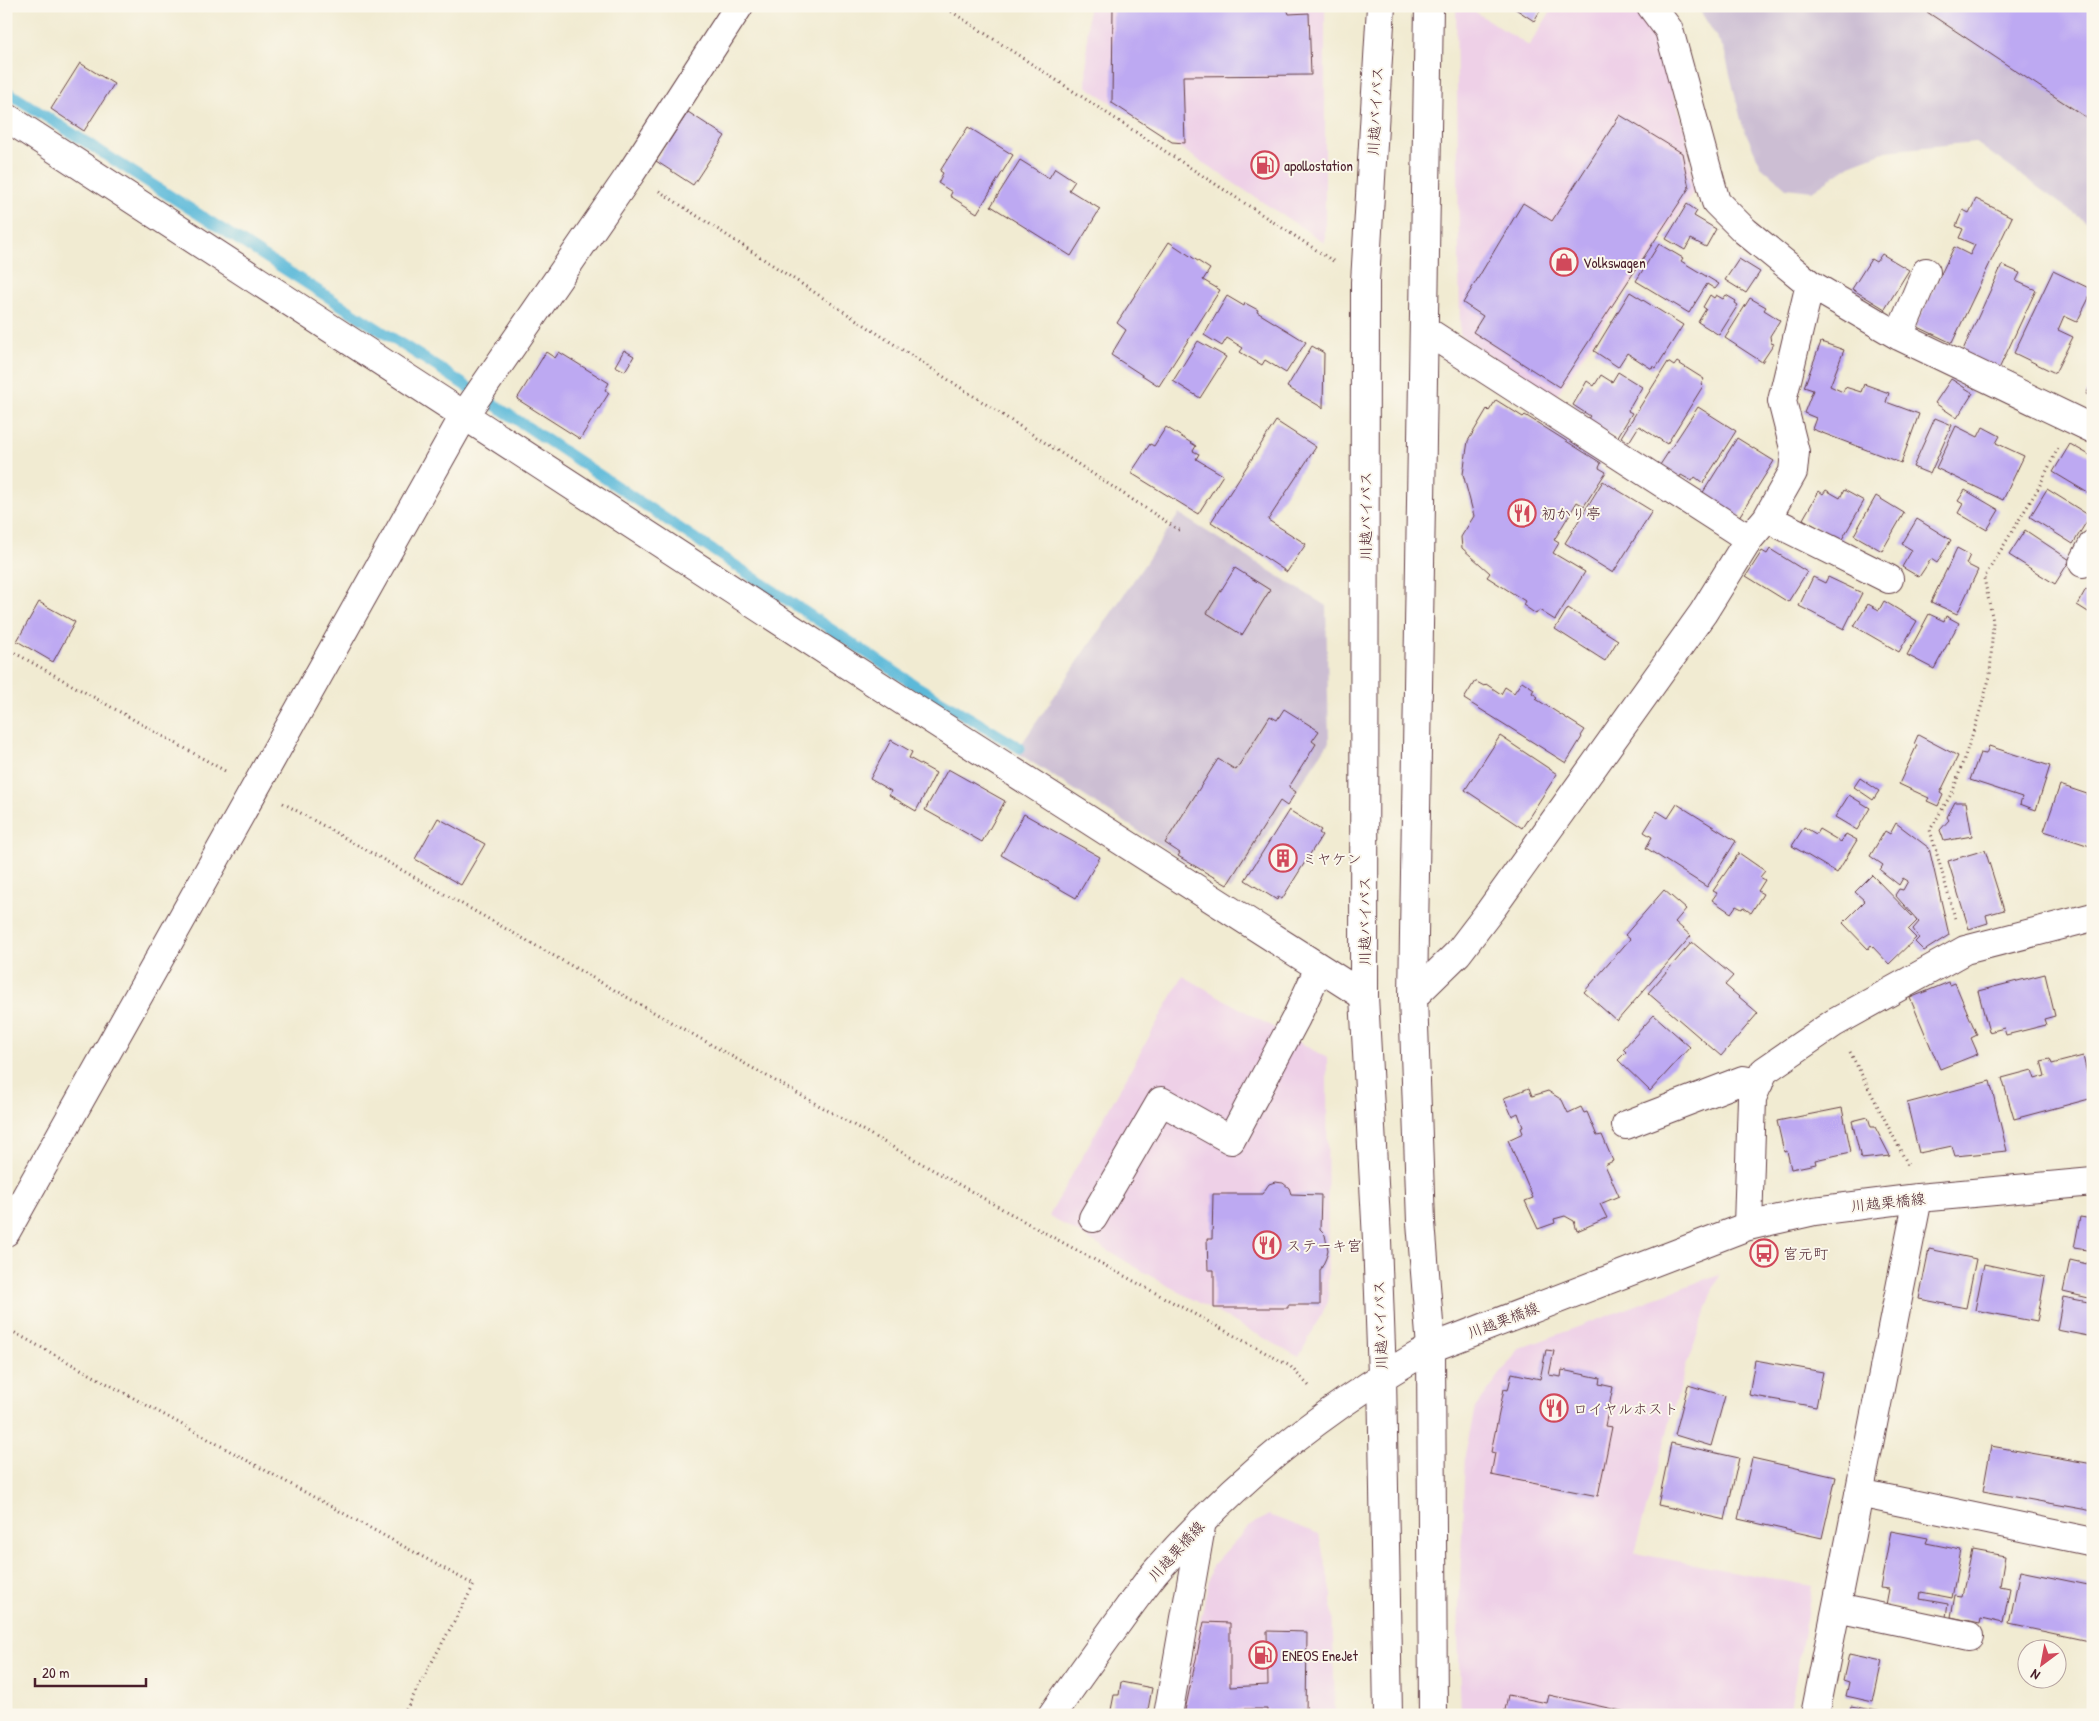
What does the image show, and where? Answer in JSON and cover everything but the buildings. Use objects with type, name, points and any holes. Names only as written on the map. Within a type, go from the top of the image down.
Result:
[{"type":"main road","points":[[6,1232],[465,414],[631,173],[739,6]]},
{"type":"main road","name":"川越バイパス","points":[[1381,6],[1365,282],[1364,996],[1382,1376],[1388,1715]]},
{"type":"main road","points":[[1429,6],[1413,997],[1421,1222],[1431,1348],[1433,1715]]},
{"type":"main road","points":[[1651,6],[1669,30],[1716,202],[1745,231],[1810,284],[1899,336],[2083,424]]},
{"type":"main road","points":[[6,117],[465,414],[906,703],[1364,996]]},
{"type":"main road","points":[[1899,336],[1926,272]]},
{"type":"main road","points":[[1413,997],[1458,954],[1490,911],[1703,613],[1748,539],[1766,518],[1793,472],[1795,452],[1782,401],[1810,284]]},
{"type":"main road","points":[[1425,330],[1748,539]]},
{"type":"main road","points":[[1766,518],[1890,579]]},
{"type":"main road","points":[[1748,1226],[1752,1098],[1764,1071],[1834,1023],[1965,950],[2093,917]]},
{"type":"main road","points":[[1093,1218],[1160,1101],[1231,1140],[1296,1018],[1319,968]]},
{"type":"main road","points":[[1626,1125],[1743,1080],[1759,1083]]},
{"type":"main road","name":"川越栗橋線","points":[[1052,1715],[1157,1569],[1202,1521],[1268,1459],[1332,1410],[1382,1376],[1431,1348],[1748,1226],[1814,1210],[1918,1198],[2093,1182]]},
{"type":"main road","points":[[1815,1715],[1918,1198]]},
{"type":"main road","points":[[1859,1493],[2093,1542]]},
{"type":"main road","points":[[1168,1715],[1202,1521]]},
{"type":"main road","points":[[1837,1608],[1969,1636]]},
{"type":"path","points":[[943,6],[1365,282]]},
{"type":"path","points":[[631,173],[1182,532]]},
{"type":"path","points":[[1965,950],[1930,830],[1953,791],[1990,676],[1993,621],[1984,578],[2039,487],[2083,424]]},
{"type":"path","points":[[6,648],[1036,1228],[1290,1366],[1332,1410]]},
{"type":"path","points":[[1834,1023],[1909,1166],[1918,1198]]},
{"type":"path","points":[[6,1328],[474,1585],[403,1715]]},
{"type":"shaded area","name":"apollostation","points":[[1088,6],[1325,6],[1325,243],[1086,86]]},
{"type":"shaded area","points":[[1456,6],[1466,6],[1529,46],[1554,6],[1639,6],[1648,14],[1686,133],[1694,191],[1554,399],[1460,335]]},
{"type":"shaded area","points":[[1697,6],[2093,6],[2093,227],[1975,142],[1886,151],[1850,165],[1812,191],[1786,188],[1761,166],[1742,124],[1724,49]]},
{"type":"shaded area","points":[[1179,514],[1326,606],[1329,742],[1230,890],[1016,752]]},
{"type":"shaded area","points":[[1183,976],[1327,1058],[1328,1302],[1299,1357],[1161,1282],[1049,1216]]},
{"type":"shaded area","points":[[1719,1274],[1684,1372],[1634,1553],[1812,1586],[1789,1715],[1461,1715],[1458,1634],[1465,1454],[1475,1408],[1519,1349]]},
{"type":"shaded area","name":"ENEOS EneJet","points":[[1269,1515],[1319,1534],[1332,1595],[1335,1715],[1180,1715],[1212,1566],[1250,1525]]},
{"type":"waterway","points":[[6,91],[439,368],[918,687],[1020,748]]},
{"type":"place","name":"apollostation","points":[[1265,165]]},
{"type":"place","name":"Volkswagen","points":[[1564,262]]},
{"type":"place","name":"初かり亭","points":[[1522,513]]},
{"type":"place","name":"ミヤケン","points":[[1283,858]]},
{"type":"place","name":"ステーキ宮","points":[[1267,1245]]},
{"type":"place","name":"宮元町","points":[[1764,1253]]},
{"type":"place","name":"ロイヤルホスト","points":[[1554,1408]]},
{"type":"place","name":"ENEOS EneJet","points":[[1263,1655]]}]
